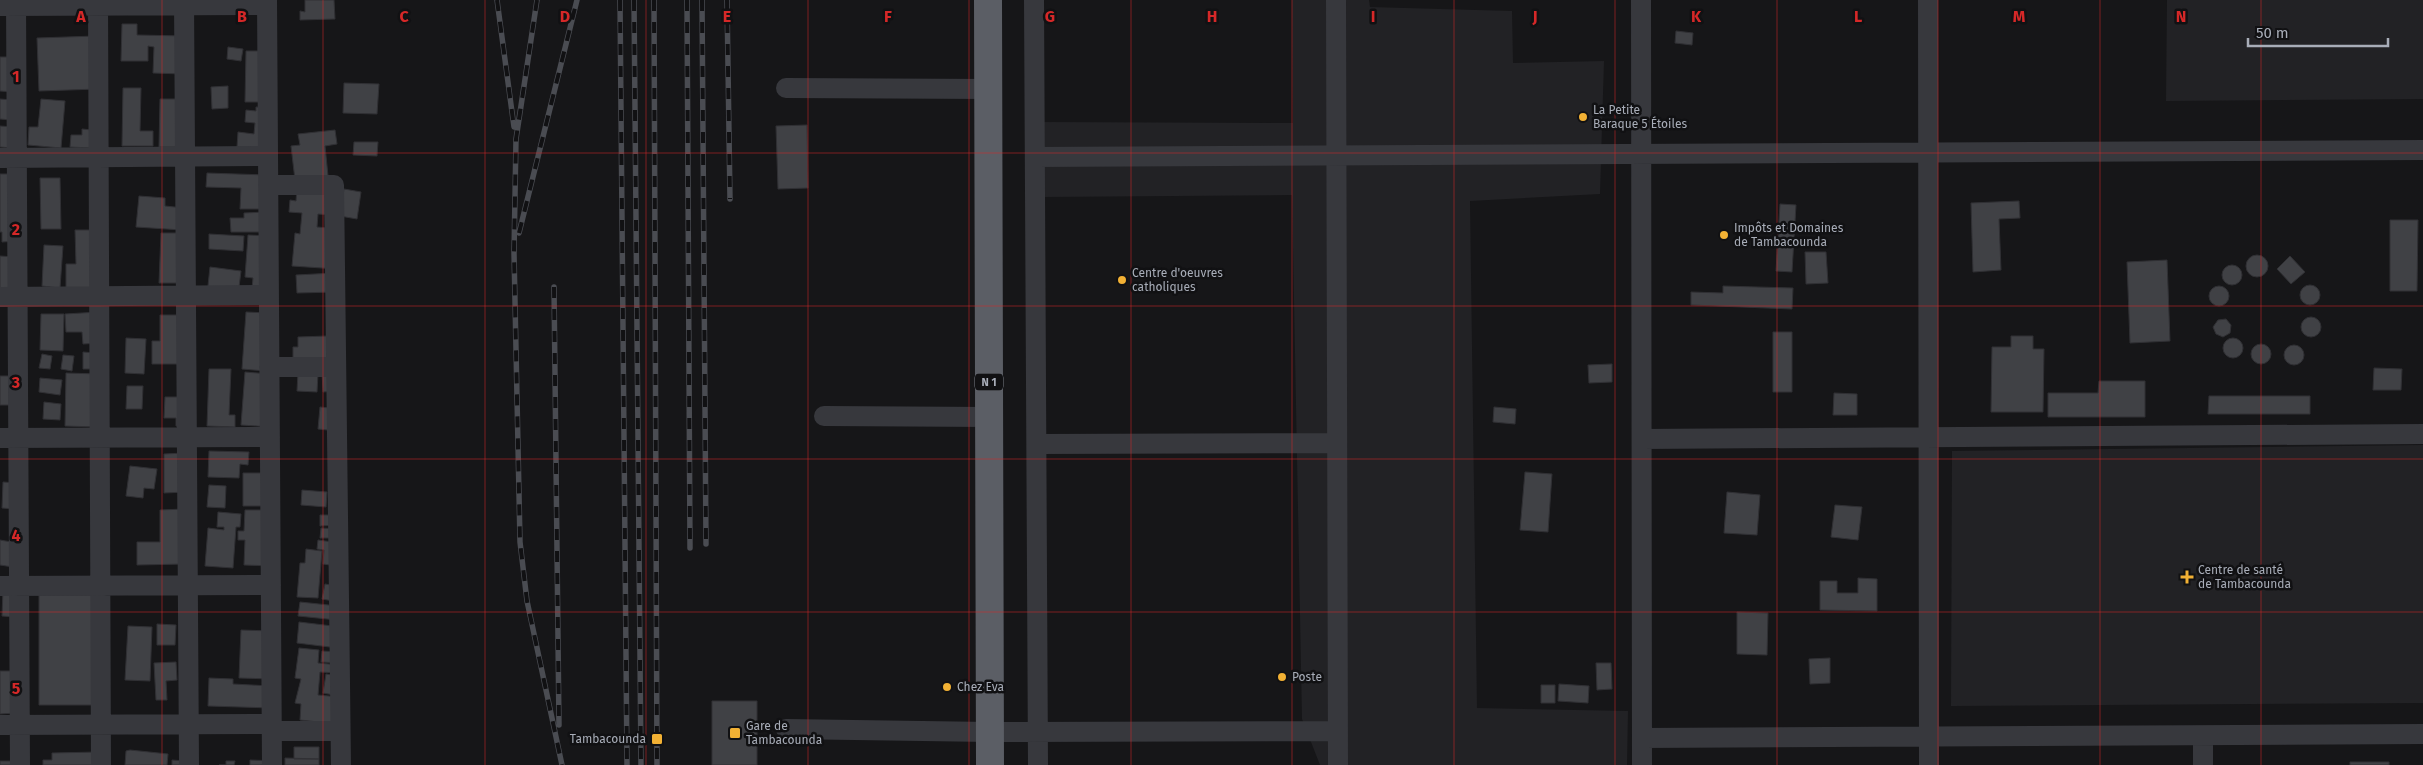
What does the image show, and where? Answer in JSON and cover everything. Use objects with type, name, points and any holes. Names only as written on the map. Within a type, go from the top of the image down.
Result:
[{"type":"highway","name":"N 1","points":[[988,0],[990,765]]},
{"type":"street","points":[[1034,0],[1038,765]]},
{"type":"street","points":[[1336,0],[1338,765]]},
{"type":"street","points":[[1641,0],[1642,765]]},
{"type":"street","points":[[1928,0],[1929,765]]},
{"type":"street","points":[[20,765],[20,725],[10,586],[8,158],[11,4],[267,2],[272,765]]},
{"type":"street","points":[[98,3],[101,765]]},
{"type":"street","points":[[184,3],[189,765]]},
{"type":"street","points":[[786,88],[988,89]]},
{"type":"street","points":[[1034,156],[2423,150]]},
{"type":"street","points":[[8,158],[268,156]]},
{"type":"street","points":[[268,185],[334,185],[341,765]]},
{"type":"street","points":[[9,297],[269,296]]},
{"type":"street","points":[[269,367],[336,367]]},
{"type":"street","points":[[824,416],[989,417]]},
{"type":"street","points":[[1642,439],[2423,434]]},
{"type":"street","points":[[9,438],[270,437]]},
{"type":"street","points":[[1036,444],[1337,443]]},
{"type":"street","points":[[10,586],[271,585]]},
{"type":"street","points":[[0,725],[189,724],[340,731]]},
{"type":"street","points":[[786,729],[990,732],[1338,730]]},
{"type":"street","points":[[1642,738],[2423,734]]},
{"type":"street","points":[[2203,736],[2203,765]]},
{"type":"shaded area","points":[[1292,0],[1369,0],[1370,7],[1512,11],[1513,63],[1604,61],[1600,194],[1470,201],[1477,708],[1628,711],[1627,765],[1320,765],[1302,719],[1292,195],[1044,197],[1042,122],[1293,123]]},
{"type":"shaded area","points":[[2167,0],[2423,0],[2423,99],[2166,101]]},
{"type":"shaded area","name":"Centre de santé de Tambacounda","points":[[2423,445],[2423,703],[1951,706],[1952,451]]},
{"type":"building","points":[[305,0],[334,0],[335,19],[300,20],[300,11],[305,12]]},
{"type":"building","points":[[122,24],[137,24],[137,35],[184,36],[183,74],[153,73],[154,47],[148,46],[148,61],[121,61]]},
{"type":"building","points":[[1676,31],[1693,33],[1692,45],[1675,43]]},
{"type":"building","points":[[96,36],[98,89],[39,91],[37,38]]},
{"type":"building","points":[[228,47],[243,49],[241,61],[227,59]]},
{"type":"building","points":[[246,51],[266,51],[266,102],[245,102]]},
{"type":"building","points":[[0,57],[15,57],[14,92],[0,91]]},
{"type":"building","points":[[344,83],[379,84],[377,114],[343,113]]},
{"type":"building","points":[[228,86],[228,108],[212,109],[211,87]]},
{"type":"building","points":[[123,88],[141,88],[140,131],[153,131],[153,146],[122,146]]},
{"type":"building","points":[[0,99],[13,100],[11,120],[0,119]]},
{"type":"building","points":[[41,99],[65,101],[61,148],[28,145],[29,127],[38,127]]},
{"type":"building","points":[[160,99],[185,99],[184,147],[159,147]]},
{"type":"building","points":[[256,107],[274,108],[271,150],[237,147],[238,132],[254,134],[255,123],[245,122],[246,110],[256,111]]},
{"type":"building","points":[[807,125],[808,188],[778,189],[776,126]]},
{"type":"building","points":[[0,126],[14,127],[12,148],[0,147]]},
{"type":"building","points":[[82,129],[92,130],[91,148],[70,147],[71,135],[82,135]]},
{"type":"building","points":[[335,130],[337,144],[325,146],[328,176],[295,180],[291,146],[300,145],[298,134]]},
{"type":"building","points":[[354,142],[378,142],[377,156],[353,155]]},
{"type":"building","points":[[207,173],[267,175],[266,209],[240,209],[241,188],[206,187]]},
{"type":"building","points":[[0,174],[16,174],[17,241],[2,242],[2,232],[0,232]]},
{"type":"building","points":[[40,178],[60,178],[61,229],[41,229]]},
{"type":"building","points":[[297,189],[333,192],[331,215],[318,214],[317,227],[329,228],[337,269],[292,266],[295,233],[300,234],[302,213],[289,212],[290,200],[296,201]]},
{"type":"building","points":[[344,189],[361,192],[357,219],[340,216]]},
{"type":"building","points":[[139,196],[165,198],[165,206],[184,208],[182,230],[136,227]]},
{"type":"building","points":[[2019,201],[2020,218],[1999,219],[2001,270],[1973,272],[1971,203]]},
{"type":"building","points":[[1780,204],[1796,205],[1792,272],[1776,271]]},
{"type":"building","points":[[266,212],[266,232],[231,232],[230,218],[244,218],[244,213]]},
{"type":"building","points":[[2390,220],[2418,220],[2417,291],[2390,291]]},
{"type":"building","points":[[75,230],[98,230],[100,288],[66,289],[66,264],[76,264]]},
{"type":"building","points":[[161,233],[183,233],[181,283],[159,283]]},
{"type":"building","points":[[209,234],[244,236],[243,251],[209,249]]},
{"type":"building","points":[[248,235],[271,236],[267,290],[252,289],[253,278],[245,277]]},
{"type":"building","points":[[44,245],[63,246],[60,288],[42,286]]},
{"type":"building","points":[[1805,252],[1826,252],[1828,283],[1806,284]]},
{"type":"building","points":[[2257,255],[2265,258],[2268,266],[2265,274],[2257,277],[2249,274],[2246,266],[2249,258]]},
{"type":"building","points":[[0,256],[15,257],[14,296],[0,296]]},
{"type":"building","points":[[2290,256],[2305,272],[2291,284],[2277,269]]},
{"type":"building","points":[[2167,260],[2170,341],[2130,343],[2127,262]]},
{"type":"building","points":[[2232,265],[2239,268],[2242,275],[2239,282],[2232,285],[2225,282],[2222,275],[2225,268]]},
{"type":"building","points":[[210,267],[241,271],[239,287],[207,295]]},
{"type":"building","points":[[334,273],[335,292],[297,293],[296,275]]},
{"type":"building","points":[[2310,285],[2317,288],[2320,295],[2317,302],[2310,305],[2303,302],[2300,295],[2303,288]]},
{"type":"building","points":[[1723,286],[1793,288],[1792,309],[1691,305],[1691,292],[1723,293]]},
{"type":"building","points":[[2219,286],[2226,289],[2229,296],[2226,303],[2219,306],[2212,303],[2209,296],[2212,289]]},
{"type":"building","points":[[99,312],[100,343],[83,344],[82,332],[66,332],[65,314]]},
{"type":"building","points":[[246,312],[269,313],[277,372],[242,369]]},
{"type":"building","points":[[41,314],[64,314],[63,351],[40,350]]},
{"type":"building","points":[[160,315],[184,315],[183,364],[152,364],[152,341],[160,341]]},
{"type":"building","points":[[2311,317],[2318,320],[2321,327],[2318,334],[2311,337],[2304,334],[2301,327],[2304,320]]},
{"type":"building","points":[[2226,319],[2231,325],[2230,333],[2223,337],[2216,334],[2213,327],[2218,320]]},
{"type":"building","points":[[1773,332],[1792,332],[1792,392],[1773,392]]},
{"type":"building","points":[[327,336],[327,358],[293,358],[293,347],[298,347],[298,337]]},
{"type":"building","points":[[2011,336],[2033,336],[2033,349],[2044,349],[2043,412],[1991,412],[1992,347],[2011,347]]},
{"type":"building","points":[[126,338],[146,339],[144,374],[125,373]]},
{"type":"building","points":[[2229,338],[2237,338],[2243,344],[2243,352],[2237,358],[2229,358],[2223,352],[2223,344]]},
{"type":"building","points":[[2261,344],[2268,347],[2271,354],[2268,361],[2261,364],[2254,361],[2251,354],[2254,347]]},
{"type":"building","points":[[2290,345],[2298,345],[2304,351],[2304,359],[2298,365],[2290,365],[2284,359],[2284,351]]},
{"type":"building","points":[[83,352],[95,353],[95,369],[83,369]]},
{"type":"building","points":[[42,354],[52,356],[50,369],[39,368]]},
{"type":"building","points":[[63,355],[74,356],[72,371],[61,369]]},
{"type":"building","points":[[1612,364],[1612,382],[1589,383],[1588,365]]},
{"type":"building","points":[[2374,368],[2402,369],[2401,390],[2373,390]]},
{"type":"building","points":[[209,369],[231,369],[229,415],[235,415],[235,427],[207,426]]},
{"type":"building","points":[[334,371],[335,391],[323,392],[322,372]]},
{"type":"building","points":[[245,372],[270,374],[271,427],[241,425]]},
{"type":"building","points":[[298,372],[318,373],[317,392],[297,391]]},
{"type":"building","points":[[66,373],[99,374],[97,427],[65,426]]},
{"type":"building","points":[[0,376],[15,376],[14,405],[0,405]]},
{"type":"building","points":[[40,378],[62,380],[60,395],[39,392]]},
{"type":"building","points":[[2099,381],[2145,381],[2145,417],[2048,417],[2048,393],[2098,393]]},
{"type":"building","points":[[127,386],[143,386],[142,409],[126,409]]},
{"type":"building","points":[[1834,393],[1857,394],[1857,415],[1833,415]]},
{"type":"building","points":[[2209,396],[2310,396],[2310,414],[2208,414]]},
{"type":"building","points":[[165,397],[185,397],[184,427],[176,426],[176,418],[164,418]]},
{"type":"building","points":[[44,402],[61,404],[60,420],[43,419]]},
{"type":"building","points":[[320,407],[339,409],[337,431],[318,429]]},
{"type":"building","points":[[1494,407],[1516,409],[1515,424],[1493,422]]},
{"type":"building","points":[[209,451],[249,452],[248,465],[240,464],[239,478],[208,477]]},
{"type":"building","points":[[185,453],[186,492],[164,493],[164,454]]},
{"type":"building","points":[[130,466],[157,469],[154,489],[144,488],[143,498],[126,496]]},
{"type":"building","points":[[1525,472],[1552,474],[1548,532],[1520,530]]},
{"type":"building","points":[[243,473],[265,473],[267,506],[243,506]]},
{"type":"building","points":[[3,482],[17,483],[15,509],[2,508]]},
{"type":"building","points":[[209,485],[226,486],[225,508],[207,507]]},
{"type":"building","points":[[302,490],[327,492],[326,507],[301,505]]},
{"type":"building","points":[[1727,492],[1760,495],[1757,535],[1724,533]]},
{"type":"building","points":[[1835,505],[1862,507],[1858,540],[1831,537]]},
{"type":"building","points":[[184,509],[184,564],[137,565],[137,542],[160,542],[160,510]]},
{"type":"building","points":[[245,510],[274,510],[273,566],[244,565],[245,540],[238,540],[238,531],[244,531]]},
{"type":"building","points":[[218,512],[241,514],[240,527],[236,527],[233,568],[205,566],[208,528],[224,530],[224,527],[217,527]]},
{"type":"building","points":[[320,515],[337,515],[337,525],[320,526]]},
{"type":"building","points":[[321,528],[338,529],[338,538],[320,538]]},
{"type":"building","points":[[0,540],[17,543],[13,567],[0,565]]},
{"type":"building","points":[[318,540],[340,543],[337,566],[323,564],[324,550],[317,549]]},
{"type":"building","points":[[306,549],[322,551],[318,598],[297,597],[300,563],[305,563]]},
{"type":"building","points":[[1858,578],[1877,579],[1877,611],[1820,610],[1820,581],[1837,581],[1837,593],[1858,593]]},
{"type":"building","points":[[325,584],[342,587],[339,602],[322,599]]},
{"type":"building","points":[[3,590],[17,591],[15,617],[2,616]]},
{"type":"building","points":[[39,595],[105,595],[104,705],[39,705]]},
{"type":"building","points":[[300,602],[338,606],[337,620],[298,616]]},
{"type":"building","points":[[1737,612],[1768,613],[1767,655],[1737,654]]},
{"type":"building","points":[[299,622],[341,627],[338,648],[297,643]]},
{"type":"building","points":[[157,624],[176,625],[175,645],[157,645]]},
{"type":"building","points":[[128,626],[152,627],[150,681],[125,680]]},
{"type":"building","points":[[241,630],[273,631],[272,679],[239,678]]},
{"type":"building","points":[[299,648],[319,650],[318,663],[339,665],[338,673],[320,672],[318,695],[339,697],[337,724],[300,720],[301,704],[295,703],[301,679],[295,678]]},
{"type":"building","points":[[322,651],[341,652],[340,663],[321,662]]},
{"type":"building","points":[[1830,658],[1830,683],[1810,684],[1809,659]]},
{"type":"building","points":[[176,662],[177,680],[166,681],[167,700],[156,700],[154,663]]},
{"type":"building","points":[[1596,663],[1611,663],[1612,689],[1597,690]]},
{"type":"building","points":[[0,671],[16,671],[16,713],[0,714]]},
{"type":"building","points":[[326,674],[349,678],[345,697],[323,693]]},
{"type":"building","points":[[209,678],[233,679],[233,684],[271,686],[271,708],[208,706]]},
{"type":"building","points":[[1559,684],[1589,686],[1588,703],[1558,701]]},
{"type":"building","points":[[1541,685],[1555,685],[1555,703],[1541,703]]},
{"type":"building","name":"Gare de Tambacounda","points":[[712,701],[757,701],[757,765],[712,765]]},
{"type":"building","points":[[294,747],[319,747],[319,759],[294,759]]},
{"type":"building","points":[[126,751],[168,754],[167,765],[125,765]]},
{"type":"building","points":[[98,752],[99,765],[43,765],[43,760],[52,760],[52,753]]},
{"type":"building","points":[[285,758],[319,759],[319,765],[285,765]]},
{"type":"building","points":[[172,760],[185,761],[185,765],[172,765]]},
{"type":"building","points":[[250,760],[278,761],[277,765],[250,765]]},
{"type":"building","points":[[0,761],[24,761],[24,765],[0,765]]},
{"type":"building","points":[[226,761],[235,761],[234,765],[226,765]]},
{"type":"building","points":[[2350,762],[2389,762],[2389,765],[2350,765]]},
{"type":"railway","points":[[497,0],[514,127]]},
{"type":"railway","points":[[537,0],[516,139],[514,253],[520,542],[527,601],[562,765]]},
{"type":"railway","points":[[519,233],[577,0]]},
{"type":"railway","points":[[620,0],[627,765]]},
{"type":"railway","points":[[634,0],[641,765]]},
{"type":"railway","points":[[654,0],[657,765]]},
{"type":"railway","points":[[687,0],[690,548]]},
{"type":"railway","points":[[702,0],[706,544]]},
{"type":"railway","points":[[727,0],[730,199]]},
{"type":"railway","points":[[554,287],[559,725]]},
{"type":"place","name":"La Petite Baraque 5 Étoiles","points":[[1583,117]]},
{"type":"place","name":"Impôts et Domaines de Tambacounda","points":[[1724,235]]},
{"type":"place","name":"Centre d'oeuvres catholiques","points":[[1122,280]]},
{"type":"place","name":"Centre de santé de Tambacounda","points":[[2187,577]]},
{"type":"place","name":"Poste","points":[[1282,677]]},
{"type":"place","name":"Chez Eva","points":[[947,687]]},
{"type":"place","name":"Gare de Tambacounda","points":[[735,733]]},
{"type":"place","name":"Tambacounda","points":[[657,739]]}]
